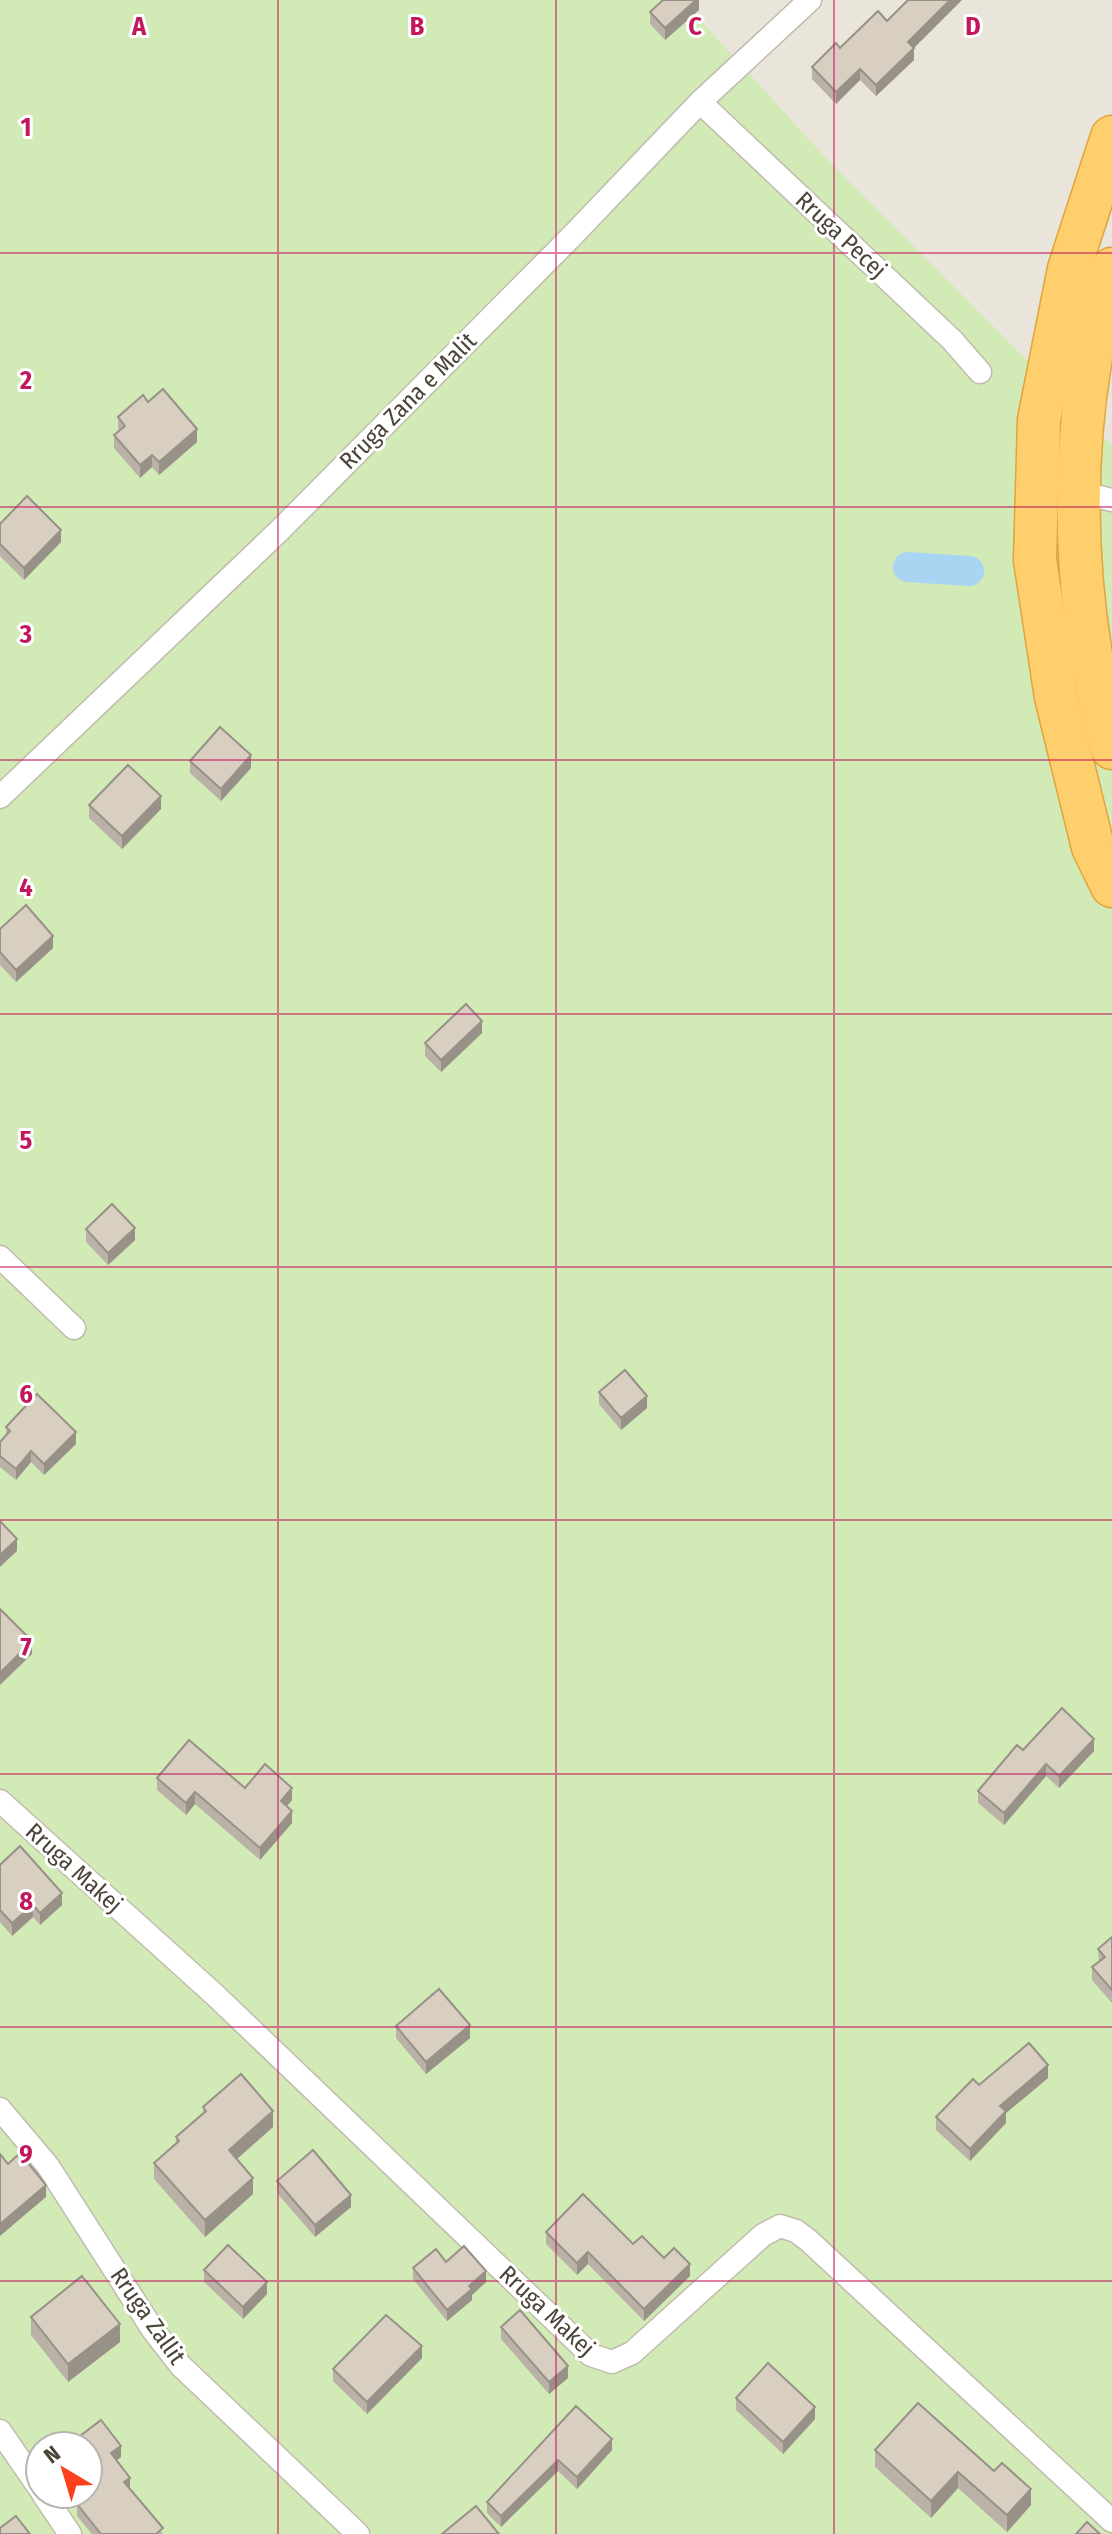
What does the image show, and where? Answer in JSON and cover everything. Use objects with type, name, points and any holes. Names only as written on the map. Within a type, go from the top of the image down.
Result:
[{"type":"highway","points":[[1112,137],[1069,269],[1044,392],[1039,420],[1035,560],[1056,697],[1093,847],[1112,886]]},
{"type":"highway","points":[[1112,269],[1106,323],[1086,392],[1096,496],[1077,536],[1097,695],[1112,748]]},
{"type":"street","name":"Rruga Zana e Malit","points":[[0,797],[280,530],[573,235],[700,102],[810,0]]},
{"type":"street","name":"Rruga Pecej","points":[[700,102],[952,340],[980,372]]},
{"type":"street","points":[[0,1257],[74,1328]]},
{"type":"street","name":"Rruga Makej","points":[[0,1801],[215,1995],[591,2355],[612,2362],[632,2353],[763,2235],[780,2226],[789,2228],[808,2240],[1112,2521]]},
{"type":"street","name":"Rruga Zallit","points":[[0,2109],[48,2166],[153,2330],[181,2366],[358,2534]]},
{"type":"street","points":[[0,2431],[24,2466]]},
{"type":"street","points":[[54,2510],[70,2534]]},
{"type":"shaded area","points":[[538,0],[1112,0],[1112,626]]},
{"type":"green space","points":[[0,0],[682,0],[825,157],[1112,446],[1112,2534],[0,2534]]},
{"type":"building","points":[[663,0],[696,0],[665,28],[650,12]]},
{"type":"building","points":[[908,0],[950,0],[908,42],[914,48],[876,85],[860,69],[836,92],[812,67],[836,43],[840,48],[878,11],[887,21]]},
{"type":"building","points":[[163,389],[197,429],[159,462],[152,455],[140,465],[114,435],[125,426],[118,417],[143,395],[148,402]]},
{"type":"building","points":[[27,496],[61,530],[24,568],[0,544],[0,524]]},
{"type":"building","points":[[220,727],[251,755],[221,789],[190,761]]},
{"type":"building","points":[[128,765],[161,796],[122,836],[89,805]]},
{"type":"building","points":[[26,905],[53,936],[16,970],[0,952],[0,929]]},
{"type":"building","points":[[466,1004],[482,1021],[441,1060],[425,1043]]},
{"type":"building","points":[[112,1204],[135,1228],[108,1253],[86,1229]]},
{"type":"building","points":[[625,1370],[647,1396],[621,1418],[599,1392]]},
{"type":"building","points":[[37,1394],[76,1432],[44,1464],[31,1451],[16,1469],[0,1456],[0,1442],[10,1431],[6,1427]]},
{"type":"building","points":[[0,1521],[17,1539],[0,1555]]},
{"type":"building","points":[[0,1609],[32,1641],[0,1673]]},
{"type":"building","points":[[1062,1708],[1094,1739],[1059,1776],[1046,1764],[1004,1813],[978,1791],[1017,1745],[1023,1750]]},
{"type":"building","points":[[189,1740],[245,1788],[265,1764],[292,1788],[281,1801],[292,1811],[260,1848],[195,1792],[186,1803],[157,1778]]},
{"type":"building","points":[[20,1846],[62,1893],[40,1913],[33,1905],[12,1923],[0,1910],[0,1865]]},
{"type":"building","points":[[1112,1937],[1112,1990],[1092,1967],[1105,1957],[1098,1949]]},
{"type":"building","points":[[439,1989],[470,2025],[426,2062],[396,2026]]},
{"type":"building","points":[[1029,2043],[1048,2065],[1000,2106],[1006,2111],[970,2149],[936,2117],[973,2079],[979,2085]]},
{"type":"building","points":[[241,2074],[273,2111],[229,2150],[253,2178],[205,2220],[154,2163],[179,2141],[176,2137],[206,2111],[203,2107]]},
{"type":"building","points":[[313,2150],[351,2195],[315,2225],[277,2181]]},
{"type":"building","points":[[20,2153],[46,2185],[0,2224],[0,2154],[8,2164]]},
{"type":"building","points":[[583,2194],[633,2244],[642,2236],[664,2258],[674,2248],[690,2264],[644,2309],[588,2252],[577,2263],[546,2232]]},
{"type":"building","points":[[228,2245],[267,2282],[243,2307],[204,2270]]},
{"type":"building","points":[[464,2246],[486,2271],[469,2286],[472,2289],[447,2310],[413,2268],[436,2249],[446,2262]]},
{"type":"building","points":[[82,2276],[120,2324],[68,2364],[31,2317]]},
{"type":"building","points":[[520,2310],[568,2366],[549,2382],[501,2327]]},
{"type":"building","points":[[386,2315],[422,2346],[367,2402],[333,2369]]},
{"type":"building","points":[[768,2363],[815,2407],[783,2442],[736,2398]]},
{"type":"building","points":[[918,2403],[994,2471],[1002,2463],[1031,2489],[1007,2515],[958,2472],[931,2501],[875,2450]]},
{"type":"building","points":[[576,2406],[612,2439],[577,2477],[558,2460],[501,2516],[487,2502]]},
{"type":"building","points":[[101,2420],[121,2446],[111,2453],[130,2478],[124,2482],[163,2528],[156,2534],[101,2534],[82,2510],[104,2510],[104,2430],[88,2430]]},
{"type":"building","points":[[476,2506],[499,2534],[442,2534]]},
{"type":"building","points":[[16,2516],[30,2534],[0,2534],[0,2528]]},
{"type":"building","points":[[1087,2522],[1100,2534],[1076,2534]]},
{"type":"waterway","points":[[908,567],[969,571]]}]
